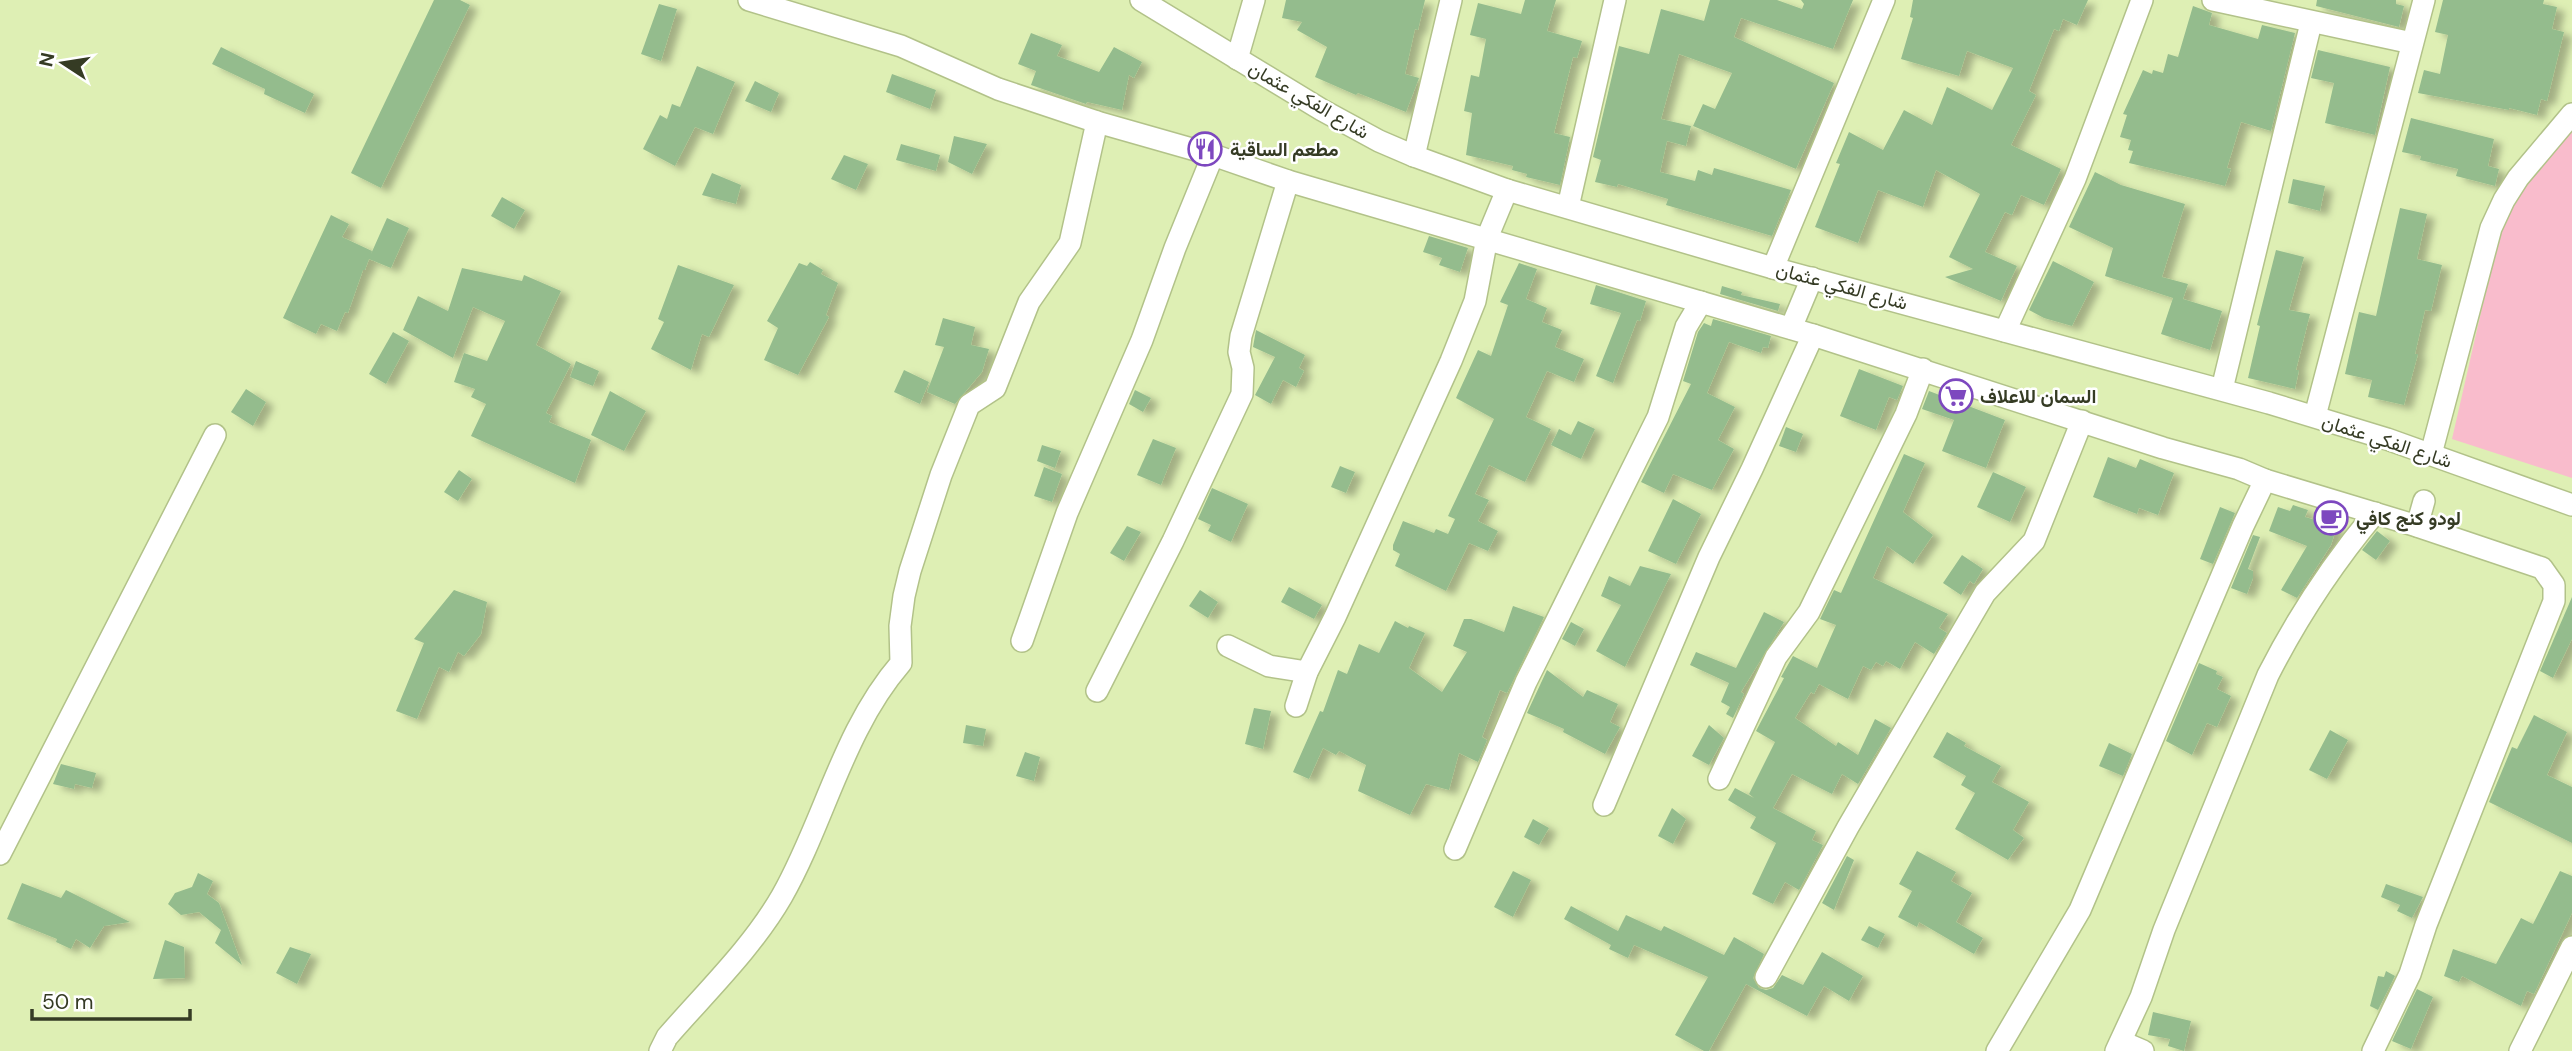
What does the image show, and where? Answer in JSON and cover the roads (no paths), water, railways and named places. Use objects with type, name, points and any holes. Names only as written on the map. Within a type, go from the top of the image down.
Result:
[{"type":"street","points":[[749,0],[901,46],[998,89],[1097,122],[1791,328],[2417,526],[2542,569],[2554,585],[2554,601],[2426,925],[2410,974],[2374,1051]]},
{"type":"street","name":"شارع الفكي عثمان","points":[[1141,0],[1322,110],[1414,156],[1507,190],[1773,268],[2315,416],[2572,505]]},
{"type":"street","points":[[1237,59],[1254,0]]},
{"type":"street","points":[[1414,156],[1451,0]]},
{"type":"street","points":[[1568,207],[1615,0]]},
{"type":"street","points":[[1773,268],[1884,0]]},
{"type":"street","points":[[2005,331],[2075,179],[2142,0]]},
{"type":"street","points":[[2213,0],[2412,43]]},
{"type":"street","points":[[2315,416],[2424,0]]},
{"type":"street","points":[[2222,389],[2311,23]]},
{"type":"street","points":[[2431,454],[2491,229],[2518,178],[2572,114]]},
{"type":"street","points":[[660,1051],[667,1037],[746,945],[781,897],[846,751],[885,681],[901,663],[900,626],[904,596],[941,475],[969,405],[995,388],[1029,302],[1072,237],[1097,122]]},
{"type":"street","points":[[1022,641],[1067,513],[1142,340],[1213,155]]},
{"type":"street","points":[[1097,691],[1173,541],[1242,394],[1243,368],[1238,352],[1241,336],[1289,181]]},
{"type":"street","points":[[1296,706],[1307,671],[1335,617],[1451,361],[1475,301],[1487,238],[1507,190]]},
{"type":"street","points":[[1791,328],[1812,278]]},
{"type":"street","points":[[1455,849],[1526,682],[1658,417],[1686,327],[1701,302]]},
{"type":"street","points":[[1604,805],[1709,557],[1813,335]]},
{"type":"street","points":[[1719,779],[1776,657],[1810,612],[1906,414],[1923,369]]},
{"type":"street","points":[[1766,977],[1848,827],[1985,593],[2034,541],[2082,421]]},
{"type":"street","points":[[0,855],[215,435]]},
{"type":"street","points":[[1997,1051],[2080,910],[2265,480]]},
{"type":"street","points":[[2417,526],[2424,501]]},
{"type":"street","points":[[2143,1051],[2119,1047],[2268,675],[2323,584],[2375,513]]},
{"type":"street","points":[[1228,646],[1269,666],[1307,671]]},
{"type":"street","points":[[2520,1051],[2572,947]]},
{"type":"place","name":"مطعم الساقية","points":[[1205,149]]},
{"type":"place","name":"السمان للاعلاف","points":[[1956,396]]},
{"type":"place","name":"لودو كنج كافي","points":[[2331,518]]}]
